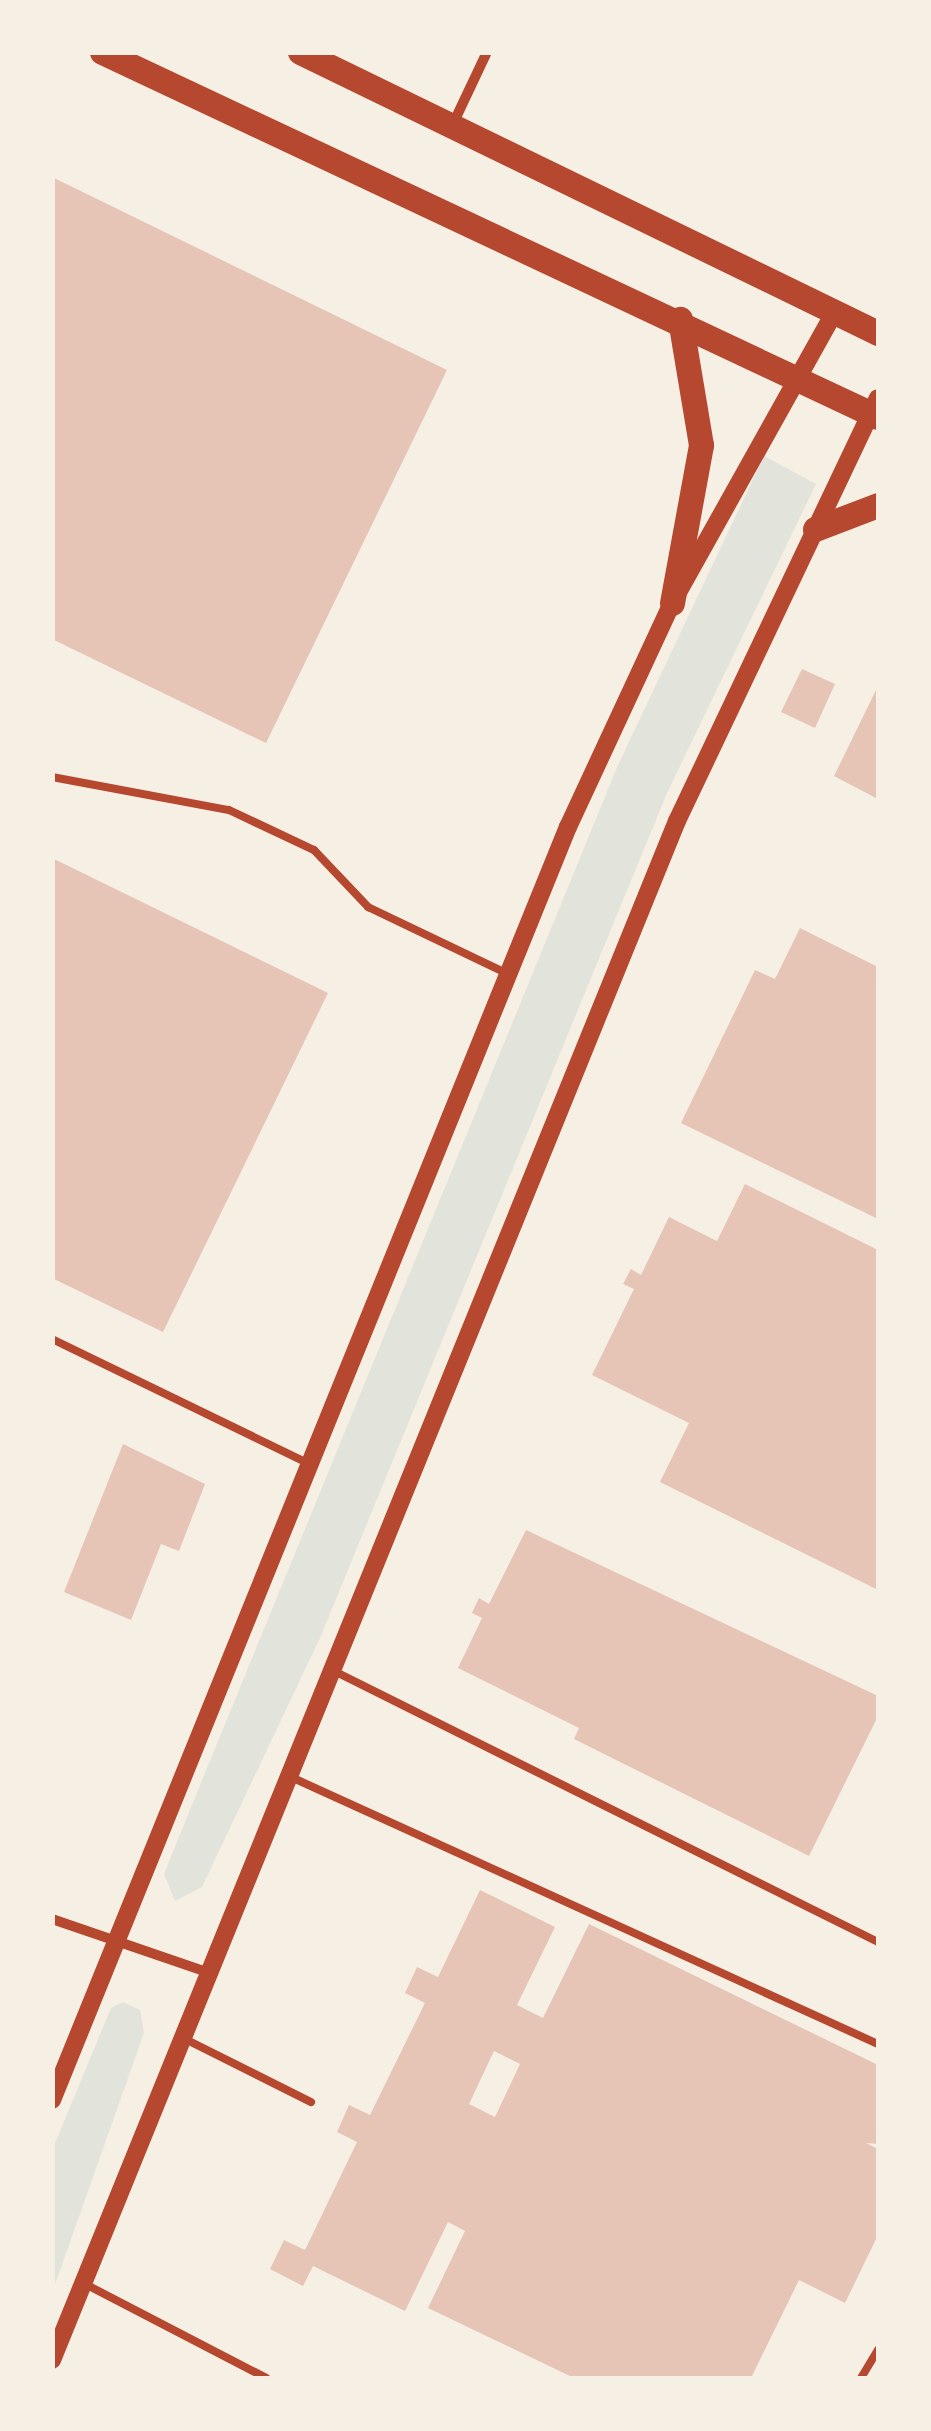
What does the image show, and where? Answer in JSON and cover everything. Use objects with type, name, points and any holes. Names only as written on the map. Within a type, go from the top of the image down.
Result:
[{"type":"main road","points":[[102,52],[680,319],[794,377],[876,409]]},
{"type":"main road","points":[[300,52],[878,333]]},
{"type":"main road","points":[[672,604],[701,445],[680,319]]},
{"type":"main road","points":[[815,529],[878,505]]},
{"type":"street","points":[[452,127],[488,52]]},
{"type":"street","points":[[52,2100],[508,974],[672,604],[794,377],[834,313]]},
{"type":"street","points":[[52,2360],[678,822],[815,529],[876,409]]},
{"type":"street","points":[[52,1919],[207,1972]]},
{"type":"lane","points":[[52,778],[229,810],[314,850],[368,908],[508,974]]},
{"type":"lane","points":[[52,1339],[309,1464]]},
{"type":"lane","points":[[332,1670],[878,1942]]},
{"type":"lane","points":[[288,1776],[878,2044]]},
{"type":"lane","points":[[180,2038],[311,2102]]},
{"type":"lane","points":[[85,2284],[266,2378]]},
{"type":"lane","points":[[861,2378],[878,2350]]},
{"type":"shaded area","points":[[764,456],[816,484],[667,793],[320,1638],[202,1887],[175,1901],[164,1874],[198,1790],[618,765]]},
{"type":"shaded area","points":[[123,2002],[140,2010],[144,2033],[53,2290],[53,2148],[111,2008]]},
{"type":"building","points":[[52,177],[447,370],[266,743],[52,639]]},
{"type":"building","points":[[802,669],[835,684],[815,728],[781,712]]},
{"type":"building","points":[[878,686],[878,799],[834,776]]},
{"type":"building","points":[[52,858],[328,993],[163,1332],[52,1278]]},
{"type":"building","points":[[800,928],[878,967],[878,1219],[681,1123],[755,970],[775,979]]},
{"type":"building","points":[[745,1184],[878,1250],[878,1590],[660,1482],[689,1423],[592,1375],[634,1289],[623,1284],[631,1269],[641,1275],[669,1217],[717,1241]]},
{"type":"building","points":[[123,1444],[205,1484],[179,1551],[161,1544],[131,1620],[64,1592]]},
{"type":"building","points":[[526,1530],[878,1696],[878,1716],[809,1856],[574,1739],[579,1728],[458,1668],[482,1618],[472,1613],[479,1598],[489,1604]]},
{"type":"building","points":[[480,1890],[555,1927],[517,2005],[543,2018],[589,1924],[878,2065],[878,2144],[866,2143],[878,2149],[878,2235],[845,2303],[799,2280],[751,2378],[574,2378],[428,2308],[465,2231],[448,2222],[405,2311],[313,2266],[303,2286],[270,2269],[284,2240],[305,2250],[357,2142],[337,2132],[349,2105],[370,2115],[425,2003],[405,1993],[417,1967],[438,1977]],"holes":[[[494,2051],[520,2064],[495,2117],[469,2104]]]}]
